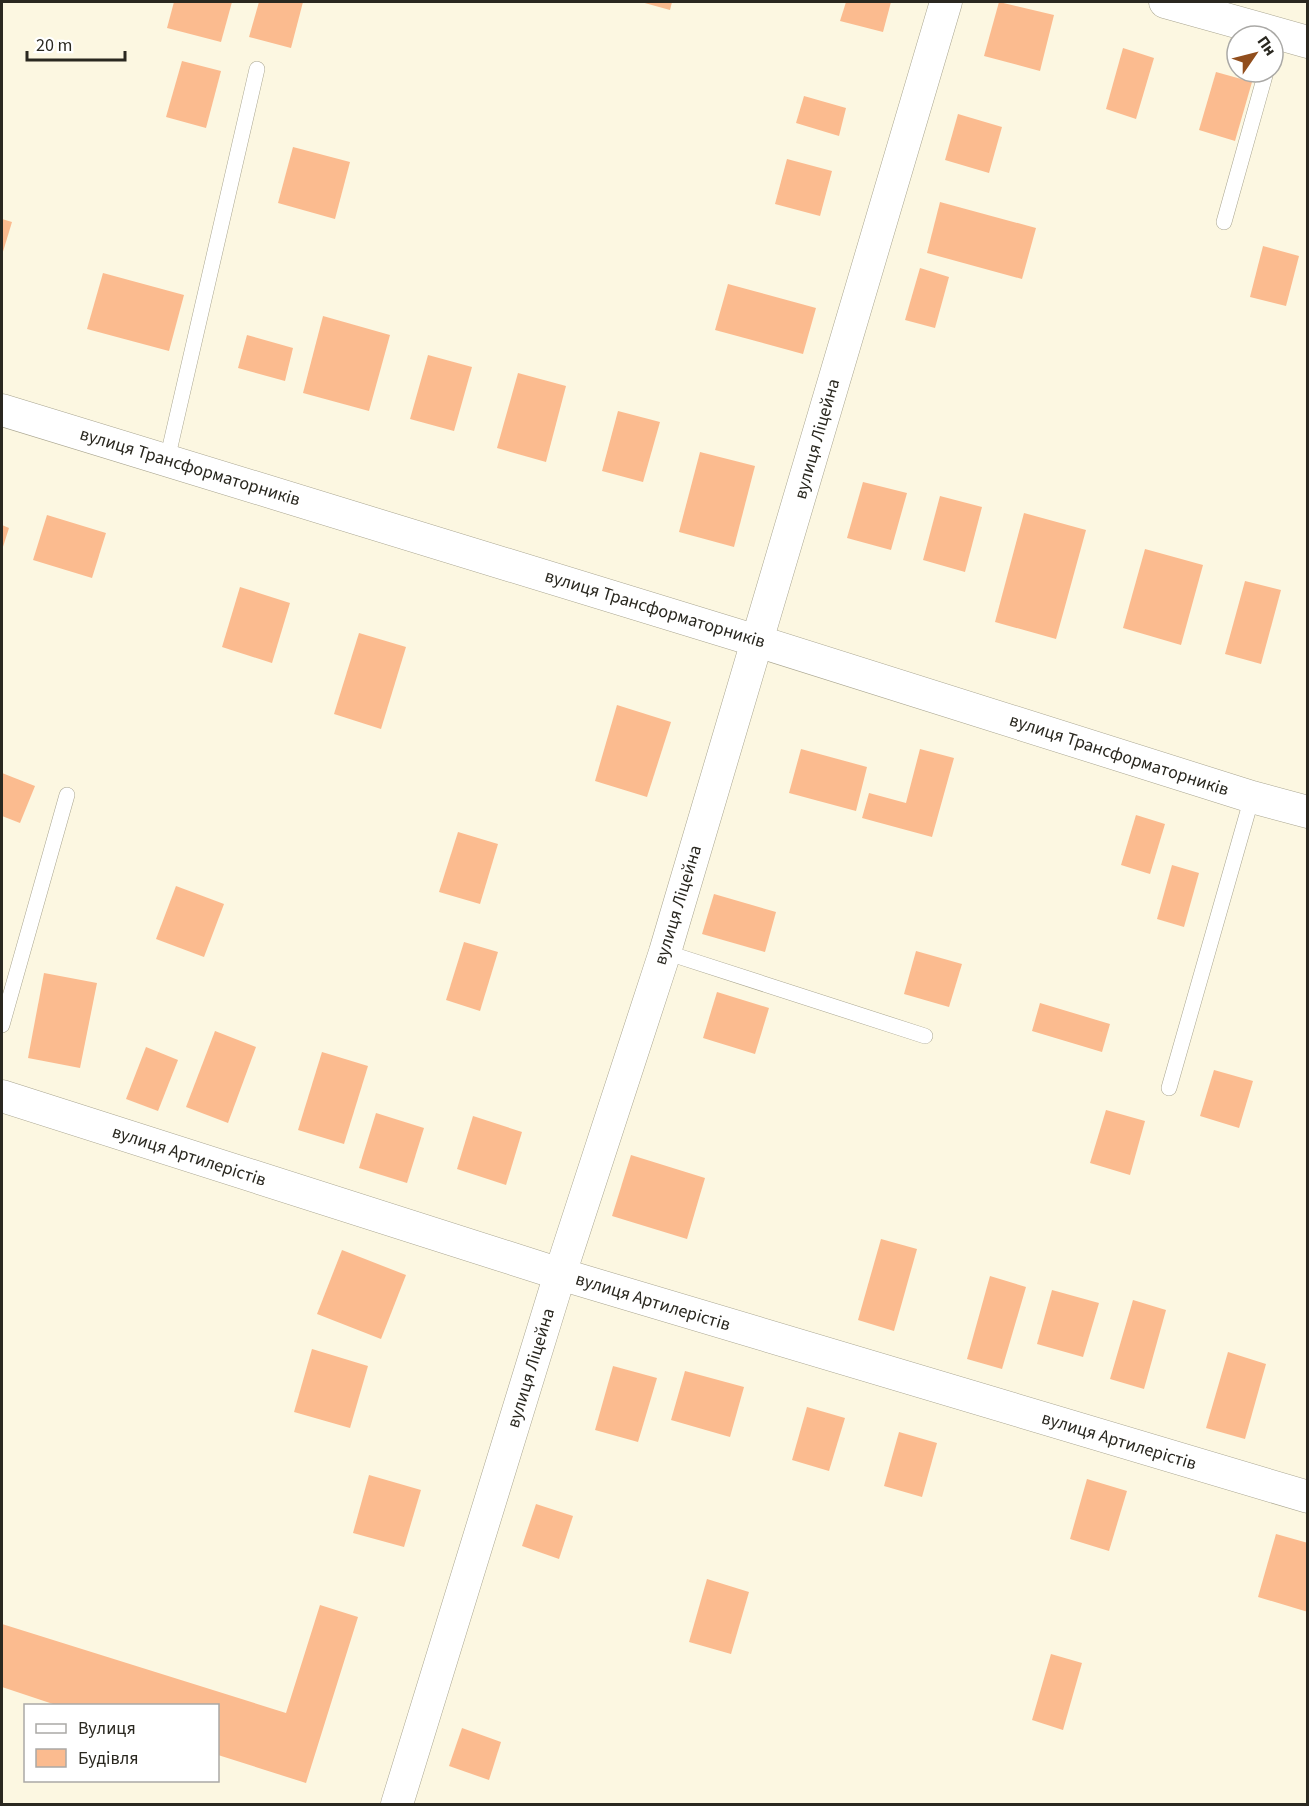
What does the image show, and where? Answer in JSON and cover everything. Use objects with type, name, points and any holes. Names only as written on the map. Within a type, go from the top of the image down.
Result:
[{"type":"street","name":"вулиця Ліцейна","points":[[397,1804],[560,1274],[665,952],[946,2]]},
{"type":"street","points":[[1166,2],[1227,24]]},
{"type":"street","points":[[1285,41],[1308,42]]},
{"type":"street","name":"вулиця Трансформаторників","points":[[2,410],[758,640],[1252,797],[1308,812]]},
{"type":"street","name":"вулиця Артилерістів","points":[[2,1096],[560,1274],[1308,1497]]},
{"type":"lane","points":[[167,460],[257,69]]},
{"type":"lane","points":[[1224,222],[1263,84]]},
{"type":"lane","points":[[2,1025],[67,795]]},
{"type":"lane","points":[[1169,1088],[1252,797]]},
{"type":"lane","points":[[665,952],[925,1036]]},
{"type":"building","points":[[174,2],[232,2],[221,42],[167,28]]},
{"type":"building","points":[[259,2],[303,2],[291,48],[249,37]]},
{"type":"building","points":[[641,2],[672,2],[670,10]]},
{"type":"building","points":[[846,2],[891,2],[883,32],[840,21]]},
{"type":"building","points":[[999,2],[1054,15],[1040,71],[984,56]]},
{"type":"building","points":[[1123,48],[1154,58],[1136,119],[1106,109]]},
{"type":"building","points":[[182,61],[221,71],[206,128],[166,117]]},
{"type":"building","points":[[1216,72],[1225,74],[1225,84],[1251,84],[1235,141],[1199,130]]},
{"type":"building","points":[[804,96],[846,108],[839,136],[796,123]]},
{"type":"building","points":[[958,114],[1002,127],[989,173],[945,160]]},
{"type":"building","points":[[293,147],[350,162],[335,219],[278,203]]},
{"type":"building","points":[[787,159],[832,171],[820,216],[775,204]]},
{"type":"building","points":[[940,202],[1036,228],[1022,279],[927,253]]},
{"type":"building","points":[[2,219],[12,222],[2,255]]},
{"type":"building","points":[[1263,246],[1299,256],[1286,306],[1250,297]]},
{"type":"building","points":[[920,268],[949,277],[935,328],[905,320]]},
{"type":"building","points":[[103,273],[184,295],[169,351],[87,329]]},
{"type":"building","points":[[728,284],[816,308],[803,354],[715,330]]},
{"type":"building","points":[[323,316],[390,335],[369,411],[303,393]]},
{"type":"building","points":[[247,335],[293,348],[285,381],[238,368]]},
{"type":"building","points":[[428,355],[472,367],[454,431],[410,419]]},
{"type":"building","points":[[518,373],[566,386],[546,462],[497,448]]},
{"type":"building","points":[[618,411],[660,422],[643,482],[602,471]]},
{"type":"building","points":[[700,452],[755,466],[734,547],[679,532]]},
{"type":"building","points":[[863,482],[907,493],[891,550],[847,538]]},
{"type":"building","points":[[940,496],[982,507],[965,572],[923,560]]},
{"type":"building","points":[[1024,513],[1086,530],[1056,639],[995,622]]},
{"type":"building","points":[[47,515],[106,533],[92,578],[33,560]]},
{"type":"building","points":[[2,525],[9,528],[2,550]]},
{"type":"building","points":[[1145,549],[1203,565],[1181,645],[1123,628]]},
{"type":"building","points":[[1245,581],[1281,590],[1261,664],[1225,654]]},
{"type":"building","points":[[240,587],[290,603],[272,663],[222,647]]},
{"type":"building","points":[[359,633],[406,647],[381,729],[334,714]]},
{"type":"building","points":[[617,705],[671,722],[647,797],[595,781]]},
{"type":"building","points":[[801,749],[867,767],[856,811],[789,793]]},
{"type":"building","points":[[920,749],[954,758],[932,837],[862,818],[869,793],[906,803]]},
{"type":"building","points":[[2,773],[35,786],[20,823],[2,816]]},
{"type":"building","points":[[1136,815],[1165,824],[1150,874],[1121,865]]},
{"type":"building","points":[[458,832],[498,844],[480,904],[439,892]]},
{"type":"building","points":[[1172,865],[1199,873],[1184,927],[1157,919]]},
{"type":"building","points":[[176,886],[224,904],[204,957],[156,939]]},
{"type":"building","points":[[714,894],[776,912],[765,952],[702,934]]},
{"type":"building","points":[[464,942],[498,952],[480,1011],[446,1000]]},
{"type":"building","points":[[916,951],[962,964],[949,1007],[904,994]]},
{"type":"building","points":[[44,973],[97,983],[80,1068],[28,1058]]},
{"type":"building","points":[[717,992],[769,1008],[755,1054],[703,1038]]},
{"type":"building","points":[[1040,1003],[1110,1024],[1102,1052],[1032,1031]]},
{"type":"building","points":[[215,1031],[256,1047],[228,1123],[186,1107]]},
{"type":"building","points":[[146,1047],[178,1060],[158,1111],[126,1099]]},
{"type":"building","points":[[322,1052],[368,1066],[344,1144],[298,1130]]},
{"type":"building","points":[[1214,1070],[1253,1081],[1239,1128],[1200,1116]]},
{"type":"building","points":[[1106,1110],[1145,1121],[1130,1175],[1090,1163]]},
{"type":"building","points":[[376,1113],[424,1128],[407,1183],[359,1168]]},
{"type":"building","points":[[473,1116],[522,1132],[506,1185],[457,1169]]},
{"type":"building","points":[[631,1155],[705,1178],[687,1239],[612,1216]]},
{"type":"building","points":[[881,1239],[917,1249],[894,1331],[858,1320]]},
{"type":"building","points":[[342,1250],[406,1275],[381,1339],[317,1314]]},
{"type":"building","points":[[990,1276],[1026,1287],[1002,1369],[967,1359]]},
{"type":"building","points":[[1052,1290],[1099,1303],[1083,1357],[1037,1344]]},
{"type":"building","points":[[1133,1300],[1166,1310],[1144,1389],[1110,1379]]},
{"type":"building","points":[[312,1349],[368,1366],[350,1428],[294,1412]]},
{"type":"building","points":[[1228,1352],[1266,1364],[1245,1439],[1206,1428]]},
{"type":"building","points":[[613,1366],[657,1378],[638,1442],[595,1430]]},
{"type":"building","points":[[685,1371],[744,1387],[730,1437],[671,1420]]},
{"type":"building","points":[[807,1407],[845,1418],[829,1471],[792,1460]]},
{"type":"building","points":[[899,1432],[937,1443],[922,1497],[884,1486]]},
{"type":"building","points":[[369,1475],[421,1490],[404,1547],[353,1533]]},
{"type":"building","points":[[1087,1479],[1127,1491],[1109,1551],[1070,1539]]},
{"type":"building","points":[[536,1504],[573,1516],[559,1559],[522,1546]]},
{"type":"building","points":[[1276,1534],[1308,1543],[1308,1612],[1258,1597]]},
{"type":"building","points":[[707,1579],[749,1592],[731,1654],[689,1642]]},
{"type":"building","points":[[320,1605],[358,1617],[306,1783],[219,1755],[219,1704],[53,1704],[2,1687],[2,1624],[286,1713]]},
{"type":"building","points":[[1051,1654],[1082,1663],[1063,1730],[1032,1720]]},
{"type":"building","points":[[462,1728],[501,1742],[489,1780],[449,1766]]}]
